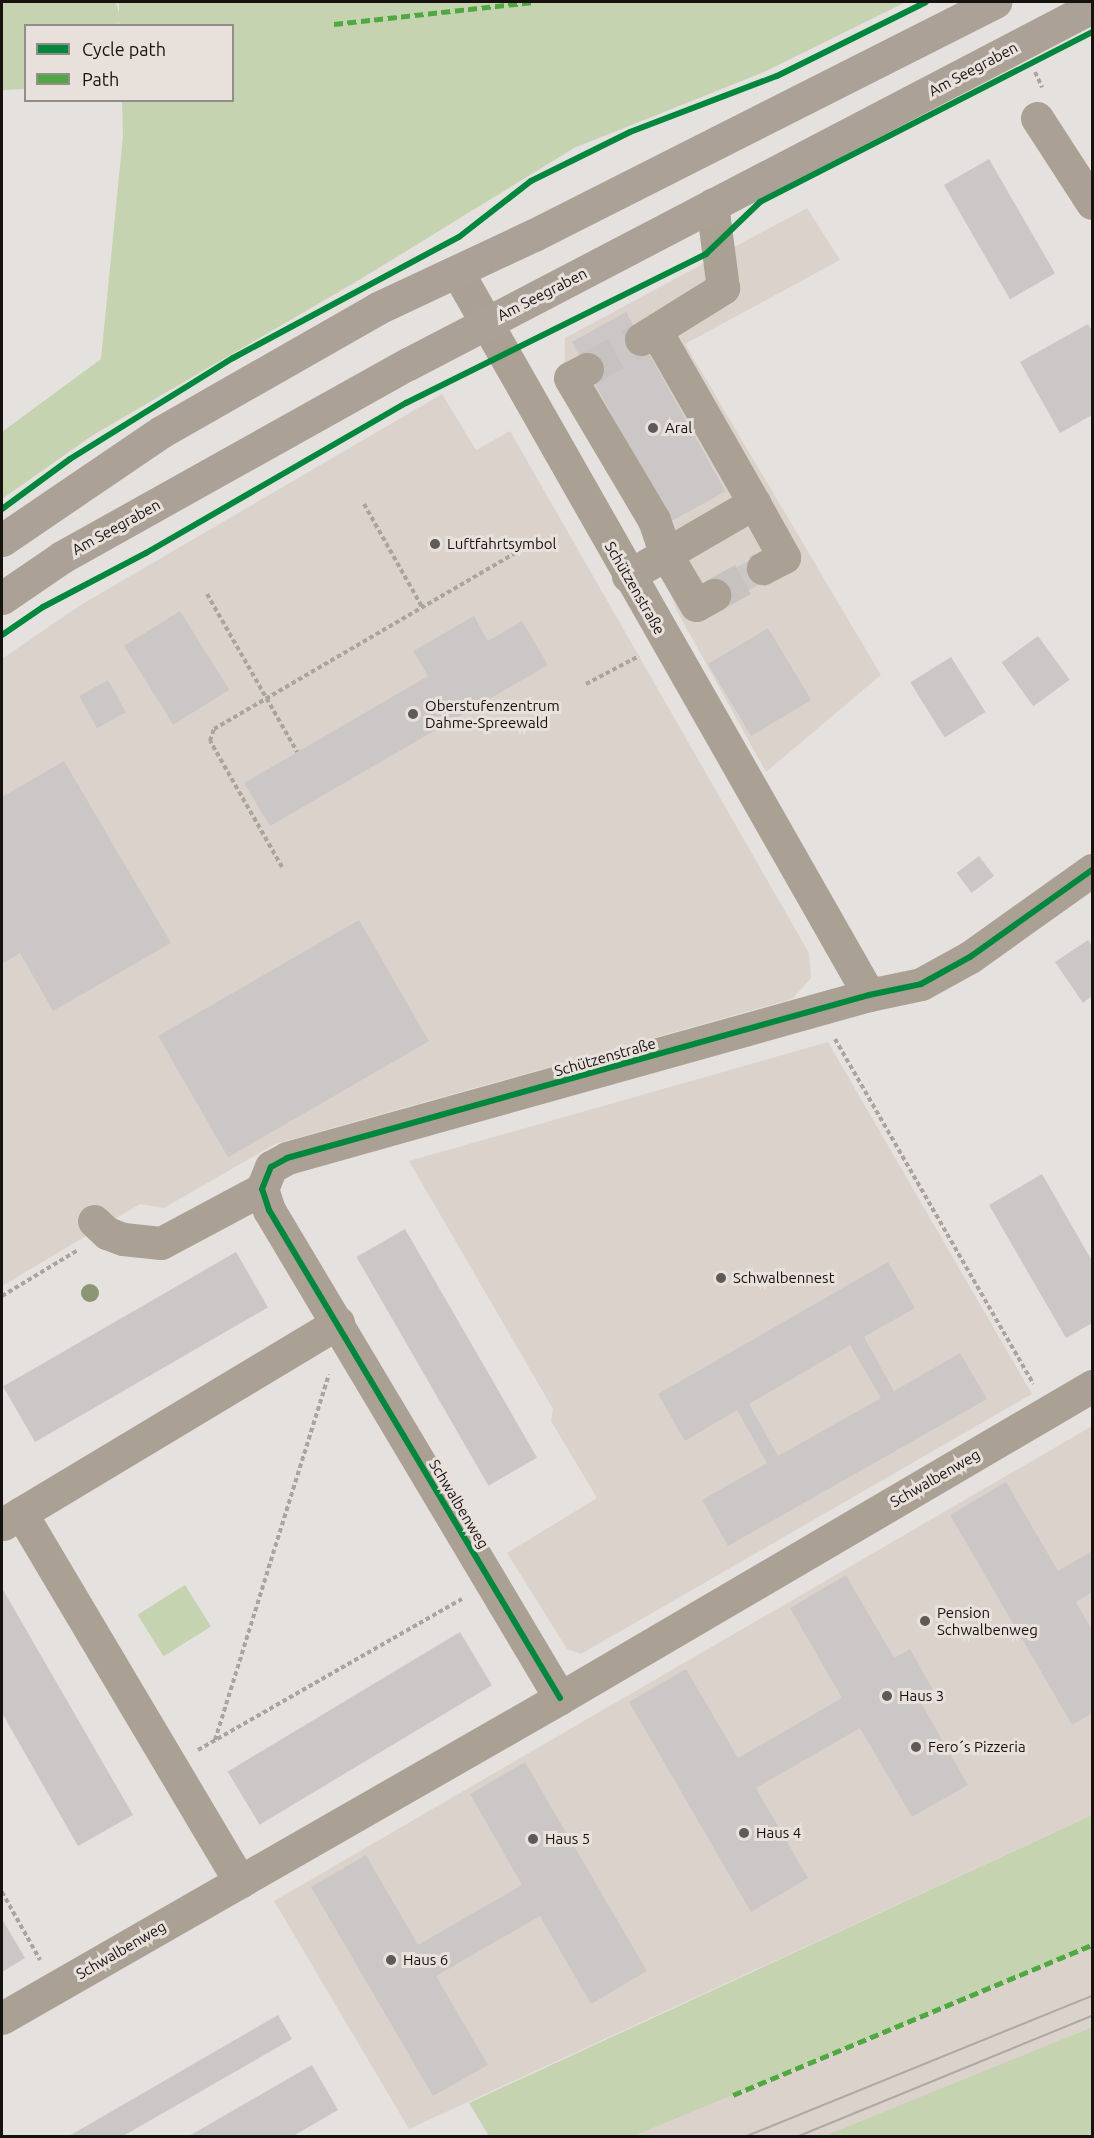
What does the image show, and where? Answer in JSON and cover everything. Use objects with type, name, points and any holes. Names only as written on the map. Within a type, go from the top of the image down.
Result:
[{"type":"main road","points":[[2,540],[161,432],[266,369],[378,308],[458,273],[982,4]]},
{"type":"main road","name":"Am Seegraben","points":[[2,598],[62,557],[485,324],[1092,7]]},
{"type":"street","points":[[1037,118],[1092,203]]},
{"type":"street","points":[[712,205],[723,288],[648,335],[754,503],[784,556],[763,568]]},
{"type":"street","name":"Schützenstraße","points":[[458,273],[553,445],[869,995]]},
{"type":"street","points":[[587,369],[570,378],[654,520],[666,554],[696,605],[714,595]]},
{"type":"street","points":[[553,445],[597,422]]},
{"type":"street","points":[[628,576],[754,503]]},
{"type":"street","name":"Schützenstraße","points":[[262,1189],[271,1167],[287,1158],[869,995],[921,984],[960,962],[1092,870]]},
{"type":"street","points":[[101,1227],[138,1244],[161,1243],[262,1189],[270,1210],[340,1327],[11,1519],[170,1766],[240,1882]]},
{"type":"street","name":"Schwalbenweg","points":[[340,1327],[560,1698]]},
{"type":"street","name":"Schwalbenweg","points":[[2,2018],[560,1698],[1092,1386]]},
{"type":"path","points":[[364,504],[422,607]]},
{"type":"path","points":[[282,867],[210,741],[214,729],[515,553]]},
{"type":"path","points":[[207,594],[268,697],[297,752]]},
{"type":"path","points":[[586,684],[666,641]]},
{"type":"path","points":[[818,1010],[1048,1411]]},
{"type":"path","points":[[2,1296],[101,1227]]},
{"type":"path","points":[[215,1740],[340,1327]]},
{"type":"path","points":[[170,1766],[491,1582]]},
{"type":"path","points":[[2,1892],[55,1987]]},
{"type":"shaded area","points":[[807,208],[840,260],[685,344],[881,675],[766,772],[677,611],[639,513],[564,384],[565,338]]},
{"type":"shaded area","points":[[442,394],[476,450],[510,431],[809,953],[811,978],[792,999],[275,1144],[164,1208],[140,1204],[2,1286],[2,659],[79,606]]},
{"type":"shaded area","name":"Schwalbennest","points":[[828,1042],[1032,1394],[581,1654],[567,1649],[507,1553],[597,1498],[551,1421],[553,1409],[409,1161]]},
{"type":"shaded area","name":"Pension Schwalbenweg","points":[[1092,1426],[1092,1815],[409,2129],[274,1901]]},
{"type":"shaded area","points":[[1092,1947],[1092,2027],[824,2136],[634,2136]]},
{"type":"green space","points":[[2,2],[116,2],[119,13],[119,2],[906,2],[764,72],[574,148],[364,277],[93,435],[2,499],[2,432],[101,359],[123,136],[122,102],[234,102],[234,24],[119,24],[119,22],[118,24],[24,24],[24,89],[2,90]]},
{"type":"green space","points":[[185,1585],[211,1627],[163,1656],[138,1615]]},
{"type":"green space","points":[[1092,1815],[1092,1947],[634,2136],[489,2136],[469,2103]]},
{"type":"green space","points":[[1092,2027],[1092,2136],[824,2136]]},
{"type":"building","points":[[989,159],[1055,273],[1010,299],[944,185]]},
{"type":"building","points":[[626,312],[725,491],[671,521],[572,342]]},
{"type":"building","points":[[1088,324],[1092,331],[1092,415],[1060,433],[1020,362]]},
{"type":"building","points":[[757,556],[770,579],[720,606],[707,584]]},
{"type":"building","points":[[180,611],[229,690],[173,725],[124,646]]},
{"type":"building","name":"Oberstufenzentrum Dahme-Spreewald","points":[[474,616],[488,641],[522,621],[548,665],[270,826],[244,783],[428,676],[413,651]]},
{"type":"building","points":[[768,628],[811,700],[751,736],[708,664]]},
{"type":"building","points":[[1038,636],[1070,680],[1033,706],[1002,662]]},
{"type":"building","points":[[951,657],[985,712],[945,738],[910,682]]},
{"type":"building","points":[[108,680],[126,712],[97,728],[79,696]]},
{"type":"building","points":[[64,761],[171,943],[53,1011],[20,953],[2,964],[2,797]]},
{"type":"building","points":[[979,856],[994,876],[972,893],[957,873]]},
{"type":"building","points":[[359,920],[429,1041],[228,1157],[158,1036]]},
{"type":"building","points":[[1088,940],[1092,946],[1092,996],[1083,1003],[1055,962]]},
{"type":"building","points":[[1042,1174],[1092,1261],[1092,1323],[1066,1338],[989,1205]]},
{"type":"building","points":[[405,1229],[537,1458],[489,1486],[357,1257]]},
{"type":"building","points":[[236,1252],[268,1307],[35,1442],[3,1386]]},
{"type":"building","points":[[888,1262],[915,1308],[864,1337],[894,1391],[960,1353],[987,1399],[728,1546],[702,1500],[767,1463],[737,1410],[685,1441],[658,1394]],"holes":[[[850,1345],[881,1398],[778,1456],[749,1404]]]},
{"type":"building","points":[[1006,1482],[1058,1571],[1092,1551],[1092,1592],[1076,1602],[1092,1630],[1092,1713],[1072,1725],[950,1515]]},
{"type":"building","points":[[846,1575],[894,1658],[910,1649],[936,1695],[921,1703],[968,1785],[912,1817],[860,1728],[756,1788],[808,1878],[751,1912],[629,1702],[686,1669],[738,1758],[842,1698],[790,1608]]},
{"type":"building","points":[[2,1588],[133,1815],[78,1846],[2,1713]]},
{"type":"building","points":[[460,1632],[492,1685],[260,1825],[228,1772]]},
{"type":"building","points":[[525,1762],[647,1971],[591,2004],[540,1916],[436,1976],[488,2065],[433,2096],[311,1887],[366,1855],[418,1945],[522,1885],[470,1794]]},
{"type":"building","points":[[2,1919],[25,1958],[2,1972]]},
{"type":"building","points":[[278,2015],[292,2039],[123,2136],[69,2136]]},
{"type":"building","points":[[312,2065],[338,2110],[293,2136],[189,2136]]},
{"type":"tunnel","points":[[587,369],[641,339]]},
{"type":"tunnel","points":[[714,595],[763,568]]},
{"type":"tram line","points":[[747,2136],[1092,1996]]},
{"type":"tram line","points":[[799,2136],[1092,2016]]},
{"type":"marked path","points":[[334,24],[534,2]]},
{"type":"marked path","points":[[733,2095],[1092,1945]]},
{"type":"cycle path","points":[[2,509],[70,459],[233,358],[459,237],[531,181],[630,132],[777,76],[926,2]]},
{"type":"cycle path","points":[[2,635],[43,607],[146,553],[406,403],[706,254],[760,202],[1092,32]]},
{"type":"cycle path","points":[[560,1698],[269,1210],[262,1189],[271,1167],[287,1158],[869,995],[921,984],[970,957],[1092,870]]},
{"type":"place","name":"Aral","points":[[653,428]]},
{"type":"place","name":"Luftfahrtsymbol","points":[[435,544]]},
{"type":"place","name":"Oberstufenzentrum Dahme-Spreewald","points":[[413,714]]},
{"type":"place","name":"Schwalbennest","points":[[721,1278]]},
{"type":"place","name":"Pension Schwalbenweg","points":[[925,1621]]},
{"type":"place","name":"Haus 3","points":[[887,1696]]},
{"type":"place","name":"Fero´s Pizzeria","points":[[916,1747]]},
{"type":"place","name":"Haus 4","points":[[744,1833]]},
{"type":"place","name":"Haus 5","points":[[533,1839]]},
{"type":"place","name":"Haus 6","points":[[391,1960]]}]
